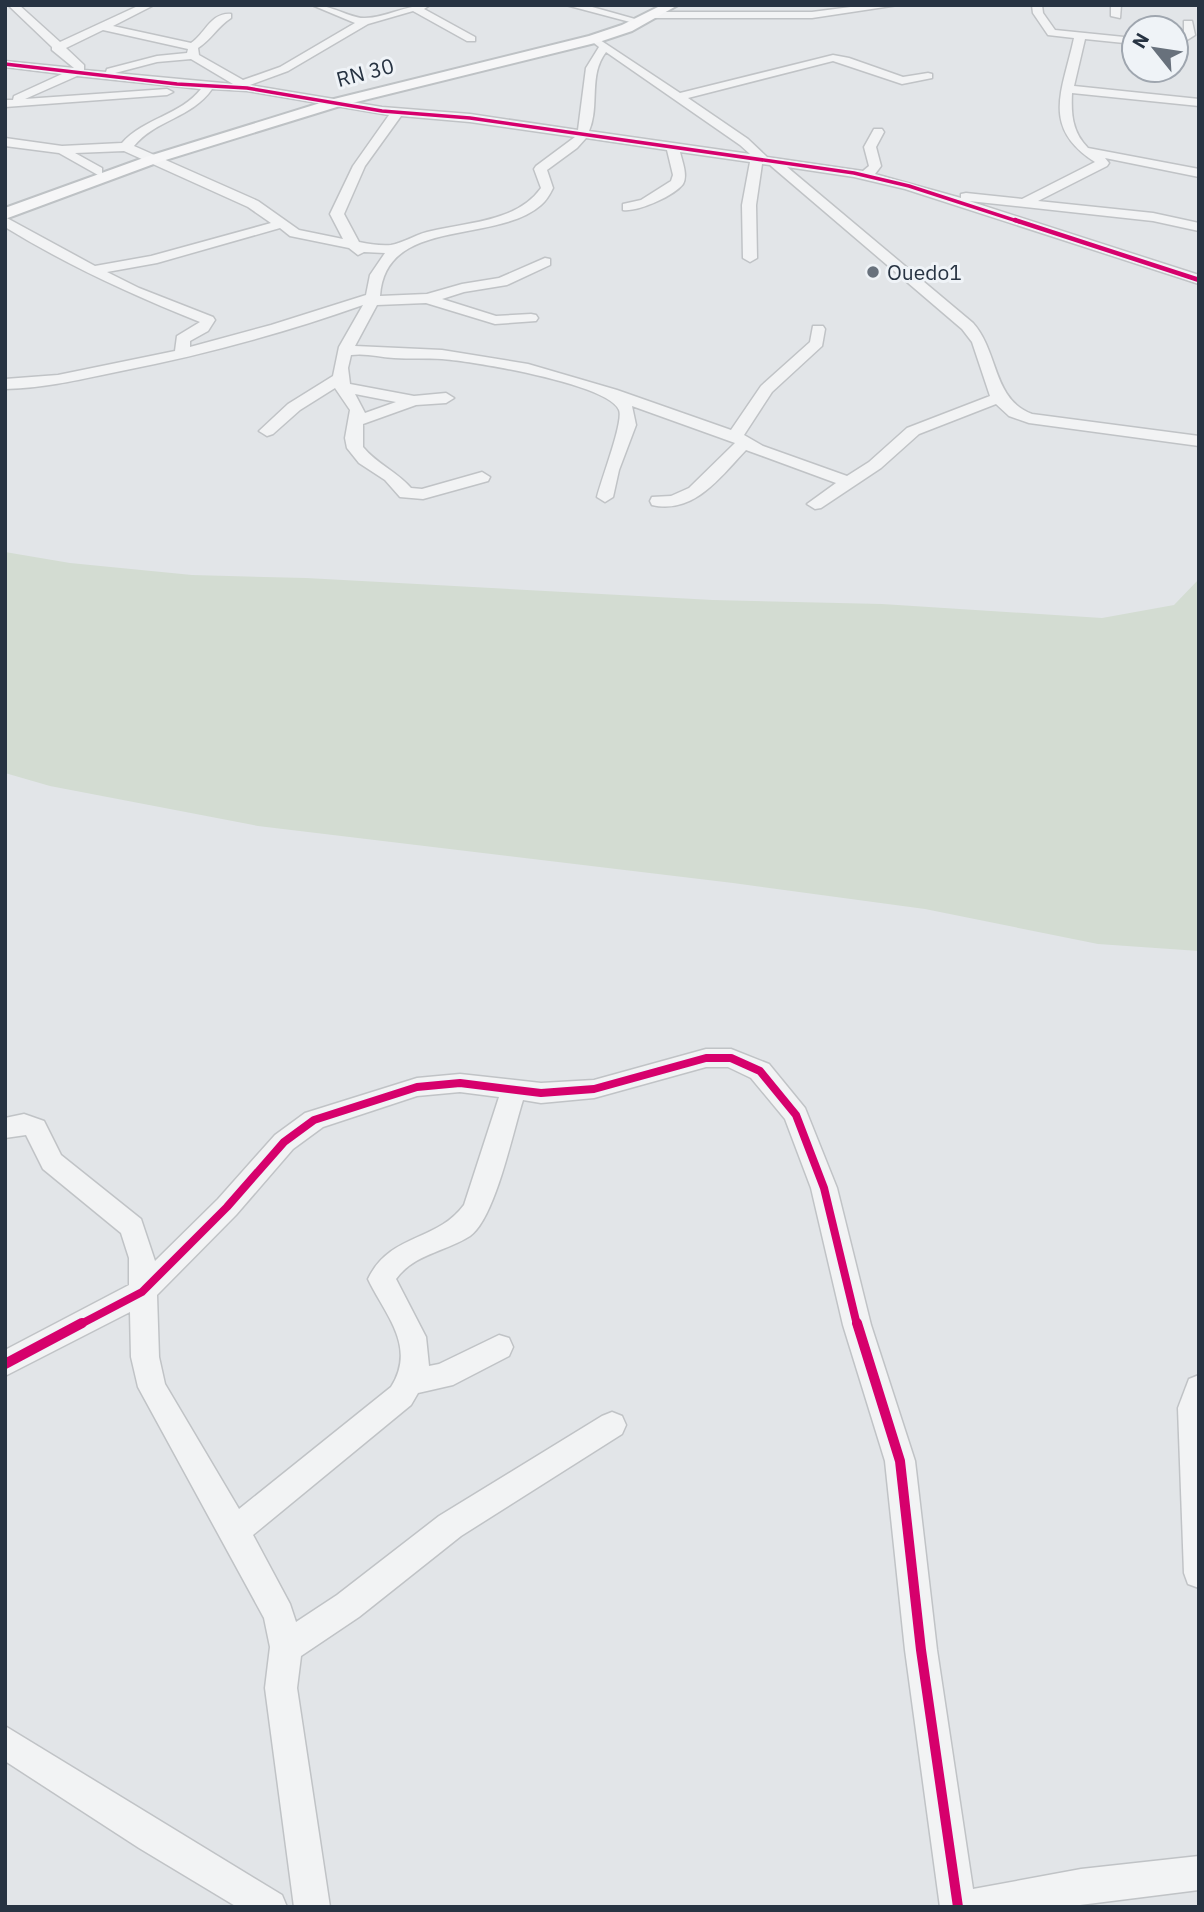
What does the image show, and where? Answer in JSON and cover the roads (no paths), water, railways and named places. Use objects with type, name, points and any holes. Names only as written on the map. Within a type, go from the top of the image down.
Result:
[{"type":"main road","name":"RN 30","points":[[5,207],[98,171],[329,102],[561,44],[672,5]]},
{"type":"main road","name":"RN 30","points":[[329,102],[599,43],[627,29],[655,10]]},
{"type":"main road","name":"RN 30","points":[[5,214],[150,157]]},
{"type":"street","points":[[56,48],[149,5]]},
{"type":"street","points":[[317,5],[364,22]]},
{"type":"street","points":[[571,5],[630,19]]},
{"type":"street","points":[[655,10],[812,15],[893,5]]},
{"type":"street","points":[[1037,5],[1038,13],[1052,33],[1120,40]]},
{"type":"street","points":[[237,86],[284,69],[364,22],[419,6],[471,39]]},
{"type":"street","points":[[12,7],[34,23],[56,48],[80,67],[78,71]]},
{"type":"street","points":[[98,74],[193,51],[206,37],[211,26],[227,16]]},
{"type":"street","points":[[104,27],[193,51],[237,86]]},
{"type":"street","points":[[1026,202],[1104,163],[1085,151],[1071,133],[1065,102],[1080,36]]},
{"type":"street","points":[[5,142],[62,150],[126,147],[253,204],[286,227],[305,236],[372,249],[396,249],[421,238],[505,216],[535,203],[547,188],[540,169],[569,151],[584,133],[592,62],[599,43],[744,142],[858,232],[968,326],[985,354],[1000,404],[1019,416],[1199,441]]},
{"type":"street","points":[[678,97],[833,58],[897,80],[907,81],[928,76]]},
{"type":"street","points":[[5,64],[208,87]]},
{"type":"street","points":[[5,104],[78,71]]},
{"type":"street","points":[[5,104],[237,86],[397,113],[470,118],[584,133],[866,176],[932,194],[1199,280]]},
{"type":"street","points":[[126,147],[134,135],[149,124],[193,106],[208,87]]},
{"type":"street","points":[[1066,89],[1199,103]]},
{"type":"street","points":[[326,217],[369,148],[397,113]]},
{"type":"street","points":[[866,176],[874,166],[870,147],[878,132]]},
{"type":"street","points":[[628,207],[645,203],[677,183],[679,174],[673,147]]},
{"type":"street","points":[[62,150],[98,171]]},
{"type":"street","points":[[1085,151],[1199,173]]},
{"type":"street","points":[[750,258],[749,205],[765,161]]},
{"type":"street","points":[[932,194],[1153,217],[1199,227]]},
{"type":"street","points":[[95,270],[152,260],[326,217],[339,222],[376,278],[427,299],[495,320],[531,318]]},
{"type":"street","points":[[5,221],[47,247],[162,304],[208,320],[203,327],[182,339],[183,353]]},
{"type":"street","points":[[396,249],[376,278],[373,299],[358,323],[342,382],[358,410],[353,438],[355,448],[365,460],[391,476],[406,493],[423,494],[482,477]]},
{"type":"street","points":[[5,384],[68,377],[183,353],[234,341],[373,299],[427,299],[462,288],[502,282],[545,262]]},
{"type":"street","points":[[657,501],[680,501],[693,494],[740,440],[766,389],[817,343],[818,328]]},
{"type":"street","points":[[353,345],[398,354],[454,355],[527,368],[564,378],[740,440],[848,482]]},
{"type":"street","points":[[267,431],[294,407],[342,382],[414,401]]},
{"type":"street","points":[[605,497],[611,470],[628,425],[626,410],[617,397]]},
{"type":"street","points":[[358,421],[414,401],[446,398]]},
{"type":"street","points":[[815,504],[875,465],[913,432],[998,398]]},
{"type":"street","points":[[5,1364],[142,1292],[227,1207],[285,1142],[314,1120],[416,1087],[460,1083],[541,1093],[594,1089],[706,1058],[731,1058],[760,1071],[796,1115],[824,1188],[857,1325],[901,1461],[921,1650],[958,1907]]},
{"type":"street","points":[[235,1531],[401,1396],[412,1382],[417,1361],[415,1340],[381,1279],[389,1265],[403,1254],[463,1226],[476,1210],[514,1089]]},
{"type":"street","points":[[5,1128],[24,1124],[35,1128],[52,1162],[132,1227],[142,1258],[145,1357],[152,1387],[235,1531],[279,1615],[286,1647],[281,1688],[312,1907]]},
{"type":"street","points":[[412,1382],[443,1376],[499,1347]]},
{"type":"street","points":[[1199,1388],[1192,1408],[1199,1573]]},
{"type":"street","points":[[286,1647],[348,1606],[450,1526],[611,1425]]},
{"type":"street","points":[[5,1742],[264,1906]]},
{"type":"street","points":[[972,1907],[1081,1886],[1199,1873]]},
{"type":"place","name":"Ouedo1","points":[[873,272]]}]
